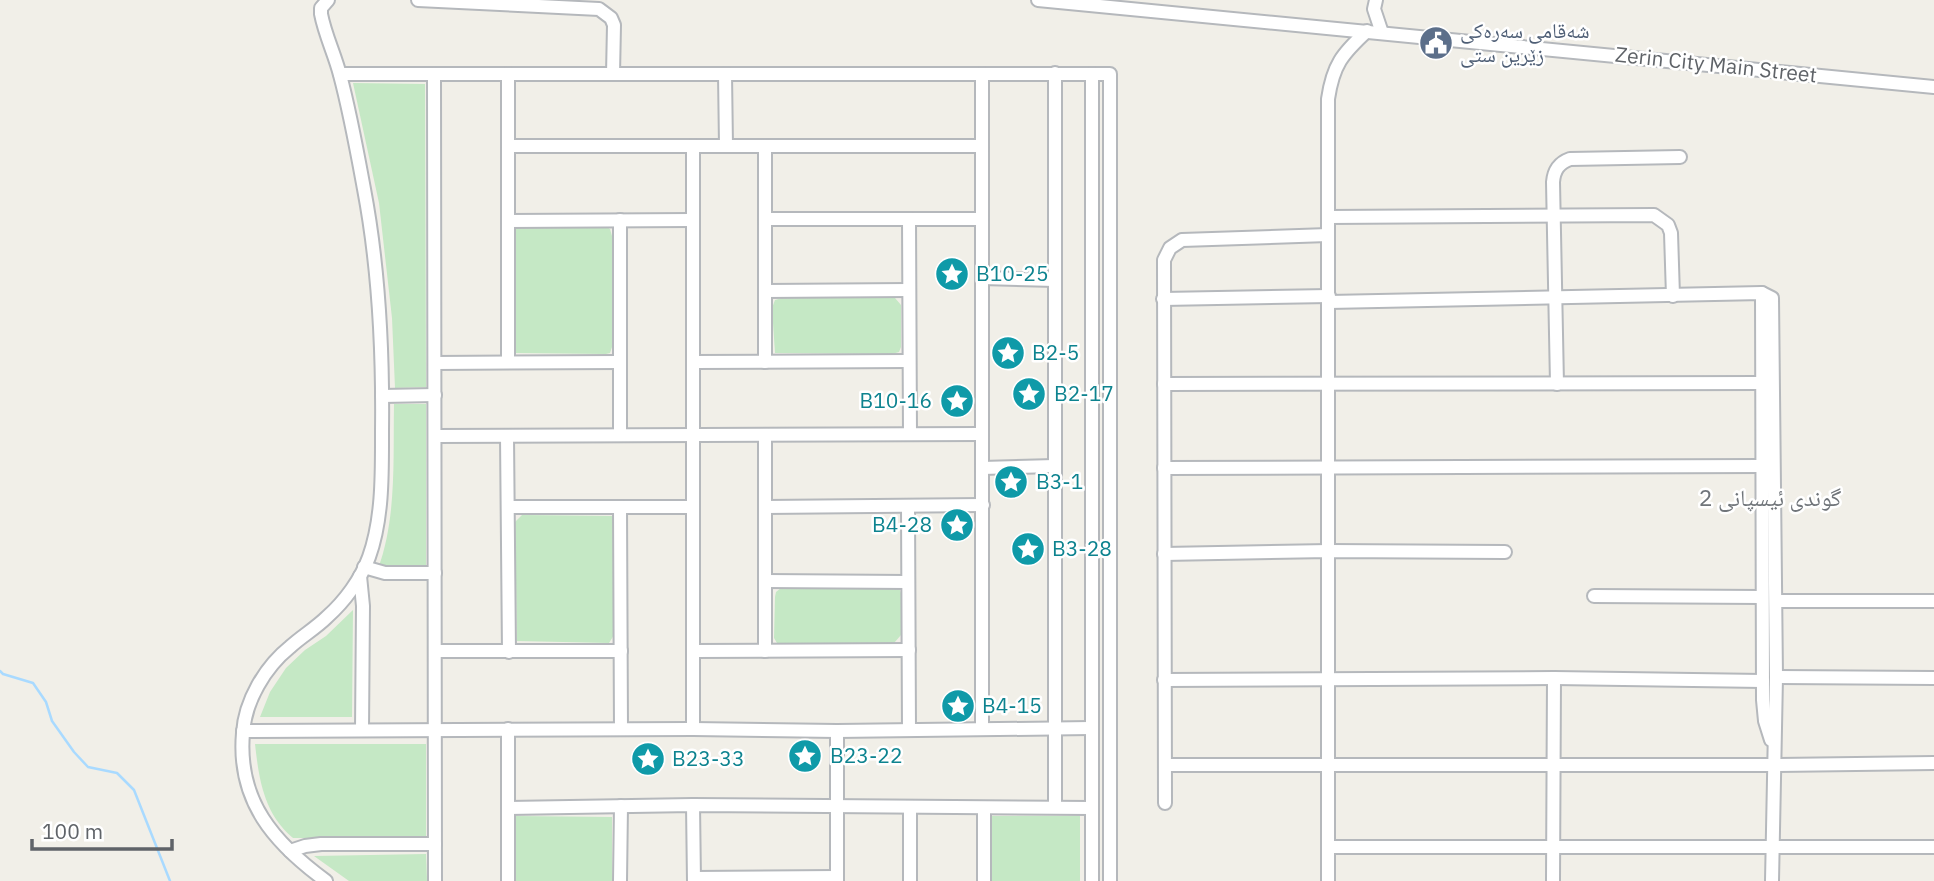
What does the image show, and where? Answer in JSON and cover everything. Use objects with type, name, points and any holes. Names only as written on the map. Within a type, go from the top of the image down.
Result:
[{"type":"street","points":[[326,881],[290,851],[263,822],[248,790],[243,759],[243,731],[257,688],[268,670],[288,648],[328,617],[362,571],[372,548],[378,509],[382,459],[382,396],[376,272],[364,191],[340,74],[321,15],[321,8],[328,0]]},
{"type":"street","points":[[418,0],[598,9],[606,12],[614,25],[613,74]]},
{"type":"street","name":"Zerin City Main Street","points":[[1038,0],[1164,6],[1382,33],[1934,87]]},
{"type":"street","points":[[1376,0],[1374,9],[1382,33]]},
{"type":"street","points":[[1328,881],[1327,119],[1331,83],[1345,51],[1367,31]]},
{"type":"street","points":[[1055,73],[1055,807]]},
{"type":"street","points":[[340,74],[1110,74],[1110,881]]},
{"type":"street","points":[[508,74],[508,362]]},
{"type":"street","points":[[725,74],[726,146]]},
{"type":"street","points":[[982,74],[982,728]]},
{"type":"street","points":[[1092,74],[1092,881]]},
{"type":"street","points":[[433,75],[436,436],[435,881]]},
{"type":"street","points":[[509,146],[982,146]]},
{"type":"street","points":[[693,146],[693,729]]},
{"type":"street","points":[[765,147],[765,362]]},
{"type":"street","points":[[1557,384],[1554,176],[1564,161],[1576,158],[1681,157]]},
{"type":"street","points":[[1328,217],[1645,215],[1662,219],[1671,233],[1673,296]]},
{"type":"street","points":[[765,219],[981,219]]},
{"type":"street","points":[[909,219],[910,434]]},
{"type":"street","points":[[508,220],[693,220]]},
{"type":"street","points":[[620,435],[621,220]]},
{"type":"street","points":[[1165,803],[1163,270],[1166,253],[1182,240],[1328,235]]},
{"type":"street","points":[[982,278],[1055,280]]},
{"type":"street","points":[[765,291],[909,290]]},
{"type":"street","points":[[1762,293],[1763,681],[1764,713],[1774,746]]},
{"type":"street","points":[[1163,299],[1555,299],[1762,293],[1772,298],[1776,601],[1772,881]]},
{"type":"street","points":[[693,362],[909,361]]},
{"type":"street","points":[[435,363],[620,362]]},
{"type":"street","points":[[1164,384],[1762,383]]},
{"type":"street","points":[[382,396],[435,395]]},
{"type":"street","points":[[1091,396],[1109,396]]},
{"type":"street","points":[[436,436],[982,434]]},
{"type":"street","points":[[765,435],[765,651]]},
{"type":"street","points":[[507,436],[509,652]]},
{"type":"street","points":[[982,468],[1055,466]]},
{"type":"street","points":[[1164,468],[1762,466]]},
{"type":"street","points":[[765,507],[983,505]]},
{"type":"street","points":[[508,507],[693,507]]},
{"type":"street","points":[[621,507],[621,729]]},
{"type":"street","points":[[908,507],[909,729]]},
{"type":"street","points":[[1164,554],[1505,552]]},
{"type":"street","points":[[362,571],[435,573]]},
{"type":"street","points":[[362,571],[362,730]]},
{"type":"street","points":[[766,581],[908,582]]},
{"type":"street","points":[[1594,596],[1762,597]]},
{"type":"street","points":[[1776,601],[1934,601]]},
{"type":"street","points":[[693,651],[909,650]]},
{"type":"street","points":[[435,651],[621,651]]},
{"type":"street","points":[[1091,666],[1110,666]]},
{"type":"street","points":[[1776,677],[1934,678]]},
{"type":"street","points":[[1164,680],[1554,678],[1763,681]]},
{"type":"street","points":[[1553,881],[1554,678]]},
{"type":"street","points":[[243,731],[837,731],[1091,728]]},
{"type":"street","points":[[508,729],[508,881]]},
{"type":"street","points":[[693,805],[694,880],[837,879],[837,731]]},
{"type":"street","points":[[1165,765],[1773,765],[1934,762]]},
{"type":"street","points":[[508,808],[693,805],[1091,808]]},
{"type":"street","points":[[620,881],[621,806]]},
{"type":"street","points":[[909,881],[910,807]]},
{"type":"street","points":[[984,808],[984,881]]},
{"type":"street","points":[[290,851],[321,844],[435,844]]},
{"type":"street","points":[[1328,848],[1934,847]]},
{"type":"green space","points":[[353,83],[425,84],[426,387],[395,388],[392,318],[379,203]]},
{"type":"green space","points":[[605,226],[610,229],[612,236],[610,353],[516,353],[516,228]]},
{"type":"green space","points":[[895,298],[901,305],[899,352],[775,353],[772,308],[775,300]]},
{"type":"green space","points":[[394,404],[426,404],[426,569],[378,569],[391,508]]},
{"type":"green space","points":[[522,515],[613,516],[614,635],[609,643],[517,641],[515,522]]},
{"type":"green space","points":[[781,588],[899,588],[901,593],[901,635],[894,643],[781,644],[774,638],[775,597]]},
{"type":"green space","points":[[353,610],[352,717],[260,717],[270,692],[286,668]]},
{"type":"green space","points":[[255,744],[426,744],[426,838],[293,838],[283,829],[269,807],[261,783]]},
{"type":"green space","points":[[516,816],[612,817],[612,881],[516,881]]},
{"type":"green space","points":[[991,816],[1080,816],[1080,881],[991,881]]},
{"type":"green space","points":[[426,854],[427,881],[349,881],[314,856]]},
{"type":"waterway","points":[[0,671],[33,683],[46,702],[52,721],[88,767],[117,773],[134,790],[170,881]]},
{"type":"place","name":"شەقامی سەرەکی زێرین ستی","points":[[1436,43]]},
{"type":"place","name":"B10-25","points":[[952,274]]},
{"type":"place","name":"B2-5","points":[[1008,353]]},
{"type":"place","name":"B2-17","points":[[1029,394]]},
{"type":"place","name":"B10-16","points":[[957,401]]},
{"type":"place","name":"B3-1","points":[[1011,482]]},
{"type":"place","name":"B4-28","points":[[957,525]]},
{"type":"place","name":"B3-28","points":[[1028,549]]},
{"type":"place","name":"B4-15","points":[[958,706]]},
{"type":"place","name":"B23-22","points":[[805,756]]},
{"type":"place","name":"B23-33","points":[[648,759]]},
{"type":"district","name":"گوندی ئیسپانی 2","points":[[1770,498]]}]
